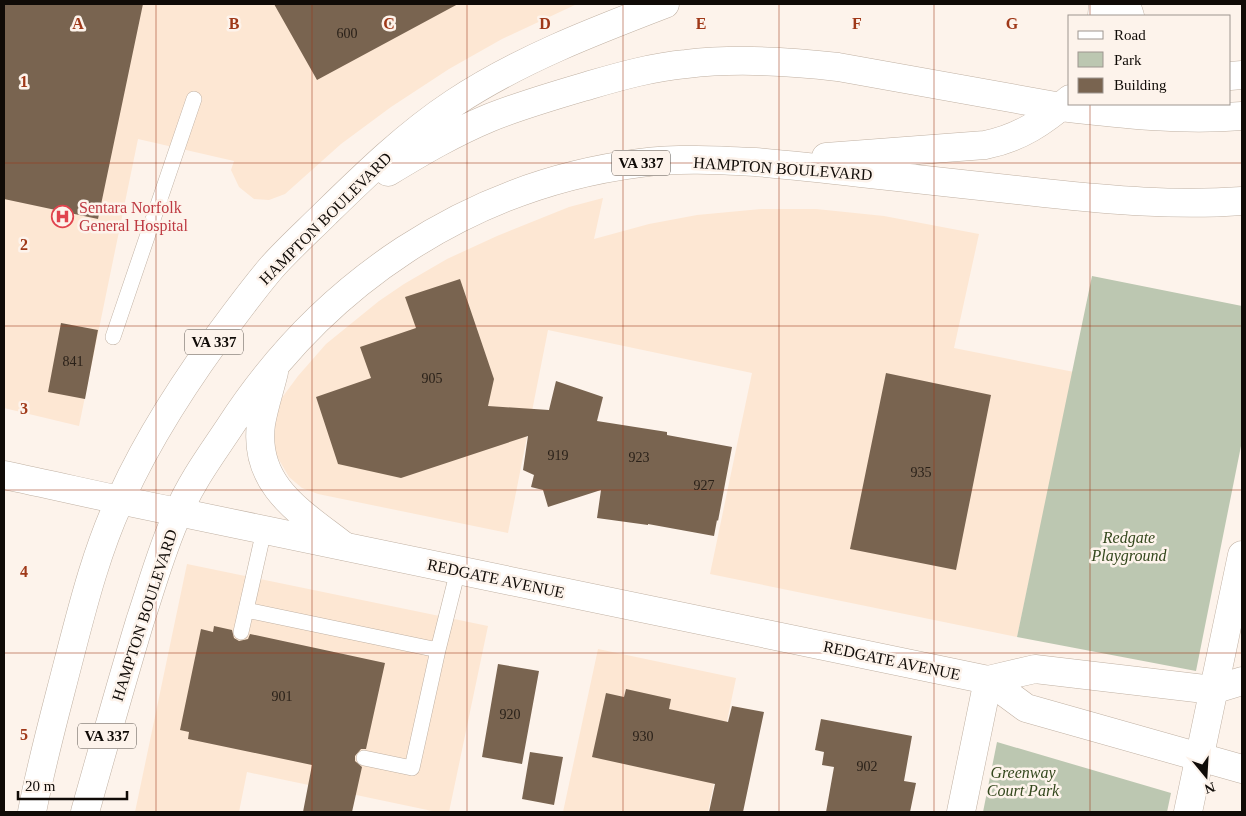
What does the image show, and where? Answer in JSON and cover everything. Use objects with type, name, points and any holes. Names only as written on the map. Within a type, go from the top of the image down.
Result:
[{"type":"main road","name":"HAMPTON BOULEVARD","points":[[32,812],[40,769],[79,620],[101,547],[119,501],[166,412],[211,346],[272,267],[401,143],[452,104],[505,73],[558,47],[665,4]]},
{"type":"main road","points":[[336,204],[430,146],[489,118],[545,98],[612,79],[686,64],[729,61],[800,62],[1065,103]]},
{"type":"main road","points":[[755,162],[985,145],[1002,142],[1018,136],[1033,127],[1065,103]]},
{"type":"main road","points":[[1074,105],[1104,112],[1186,118],[1242,116]]},
{"type":"main road","name":"HAMPTON BOULEVARD","points":[[85,812],[154,577],[178,512],[192,486],[242,407],[293,344],[327,309],[373,271],[435,232],[498,201],[570,177],[633,164],[678,160],[755,162],[1167,204],[1242,201]]},
{"type":"main road","points":[[276,363],[262,423],[261,451],[264,466],[270,478],[288,502],[344,546]]},
{"type":"main road","name":"REDGATE AVENUE","points":[[4,475],[119,501],[988,680],[1026,708],[1242,769]]},
{"type":"main road","points":[[1188,812],[1242,555]]},
{"type":"main road","name":"REDGATE AVENUE","points":[[988,680],[1035,669],[1213,690],[1242,681]]},
{"type":"main road","points":[[961,812],[988,680]]},
{"type":"lane","points":[[113,337],[194,99]]},
{"type":"lane","points":[[241,632],[264,530]]},
{"type":"lane","points":[[364,758],[412,768],[458,570]]},
{"type":"lane","points":[[246,610],[438,650]]},
{"type":"shaded area","name":"Sentara Norfolk General Hospital","points":[[4,4],[577,4],[502,39],[449,69],[391,107],[341,144],[285,194],[269,200],[254,199],[239,187],[231,170],[234,161],[138,139],[79,426],[4,408]]},
{"type":"shaded area","points":[[603,198],[594,239],[649,224],[697,215],[761,209],[816,209],[884,216],[979,234],[954,348],[1074,372],[1017,637],[710,574],[752,373],[548,330],[508,533],[318,494],[302,488],[289,477],[275,453],[272,434],[273,422],[281,399],[326,344],[379,301],[447,259],[497,236],[569,207]]},
{"type":"shaded area","points":[[187,564],[488,626],[449,812],[437,812],[247,772],[239,812],[135,812]]},
{"type":"shaded area","points":[[598,649],[736,678],[708,812],[563,812]]},
{"type":"green space","name":"Redgate Playground","points":[[1092,276],[1242,306],[1242,441],[1196,671],[1017,637]]},
{"type":"green space","name":"Greenway Court Park","points":[[997,742],[1171,793],[1167,812],[983,812]]},
{"type":"building","points":[[4,4],[143,4],[98,219],[4,199]]},
{"type":"building","points":[[274,4],[458,4],[317,80]]},
{"type":"building","points":[[460,279],[494,379],[488,406],[549,410],[556,381],[603,397],[597,421],[667,432],[667,435],[732,447],[714,536],[648,524],[597,518],[601,490],[548,507],[543,490],[531,487],[534,475],[523,470],[528,436],[401,478],[338,464],[316,397],[371,378],[360,347],[416,328],[405,297]]},
{"type":"building","points":[[61,323],[98,330],[85,399],[48,392]]},
{"type":"building","points":[[886,373],[991,395],[956,570],[850,549]]},
{"type":"building","points":[[214,626],[232,630],[234,638],[239,641],[248,639],[250,634],[385,663],[366,749],[361,749],[355,756],[355,761],[362,767],[352,812],[303,812],[312,765],[188,739],[189,732],[180,730],[201,629],[213,632]]},
{"type":"building","points":[[498,664],[539,671],[522,764],[482,757]]},
{"type":"building","points":[[626,689],[671,699],[669,709],[728,722],[732,706],[764,712],[743,812],[709,812],[715,784],[592,757],[606,693],[624,697]]},
{"type":"building","points":[[821,719],[912,736],[904,781],[916,783],[910,812],[826,812],[834,767],[822,765],[824,752],[815,750]]},
{"type":"building","points":[[530,752],[563,757],[554,805],[522,799]]},
{"type":"place","name":"Sentara Norfolk General Hospital","points":[[63,216]]}]
